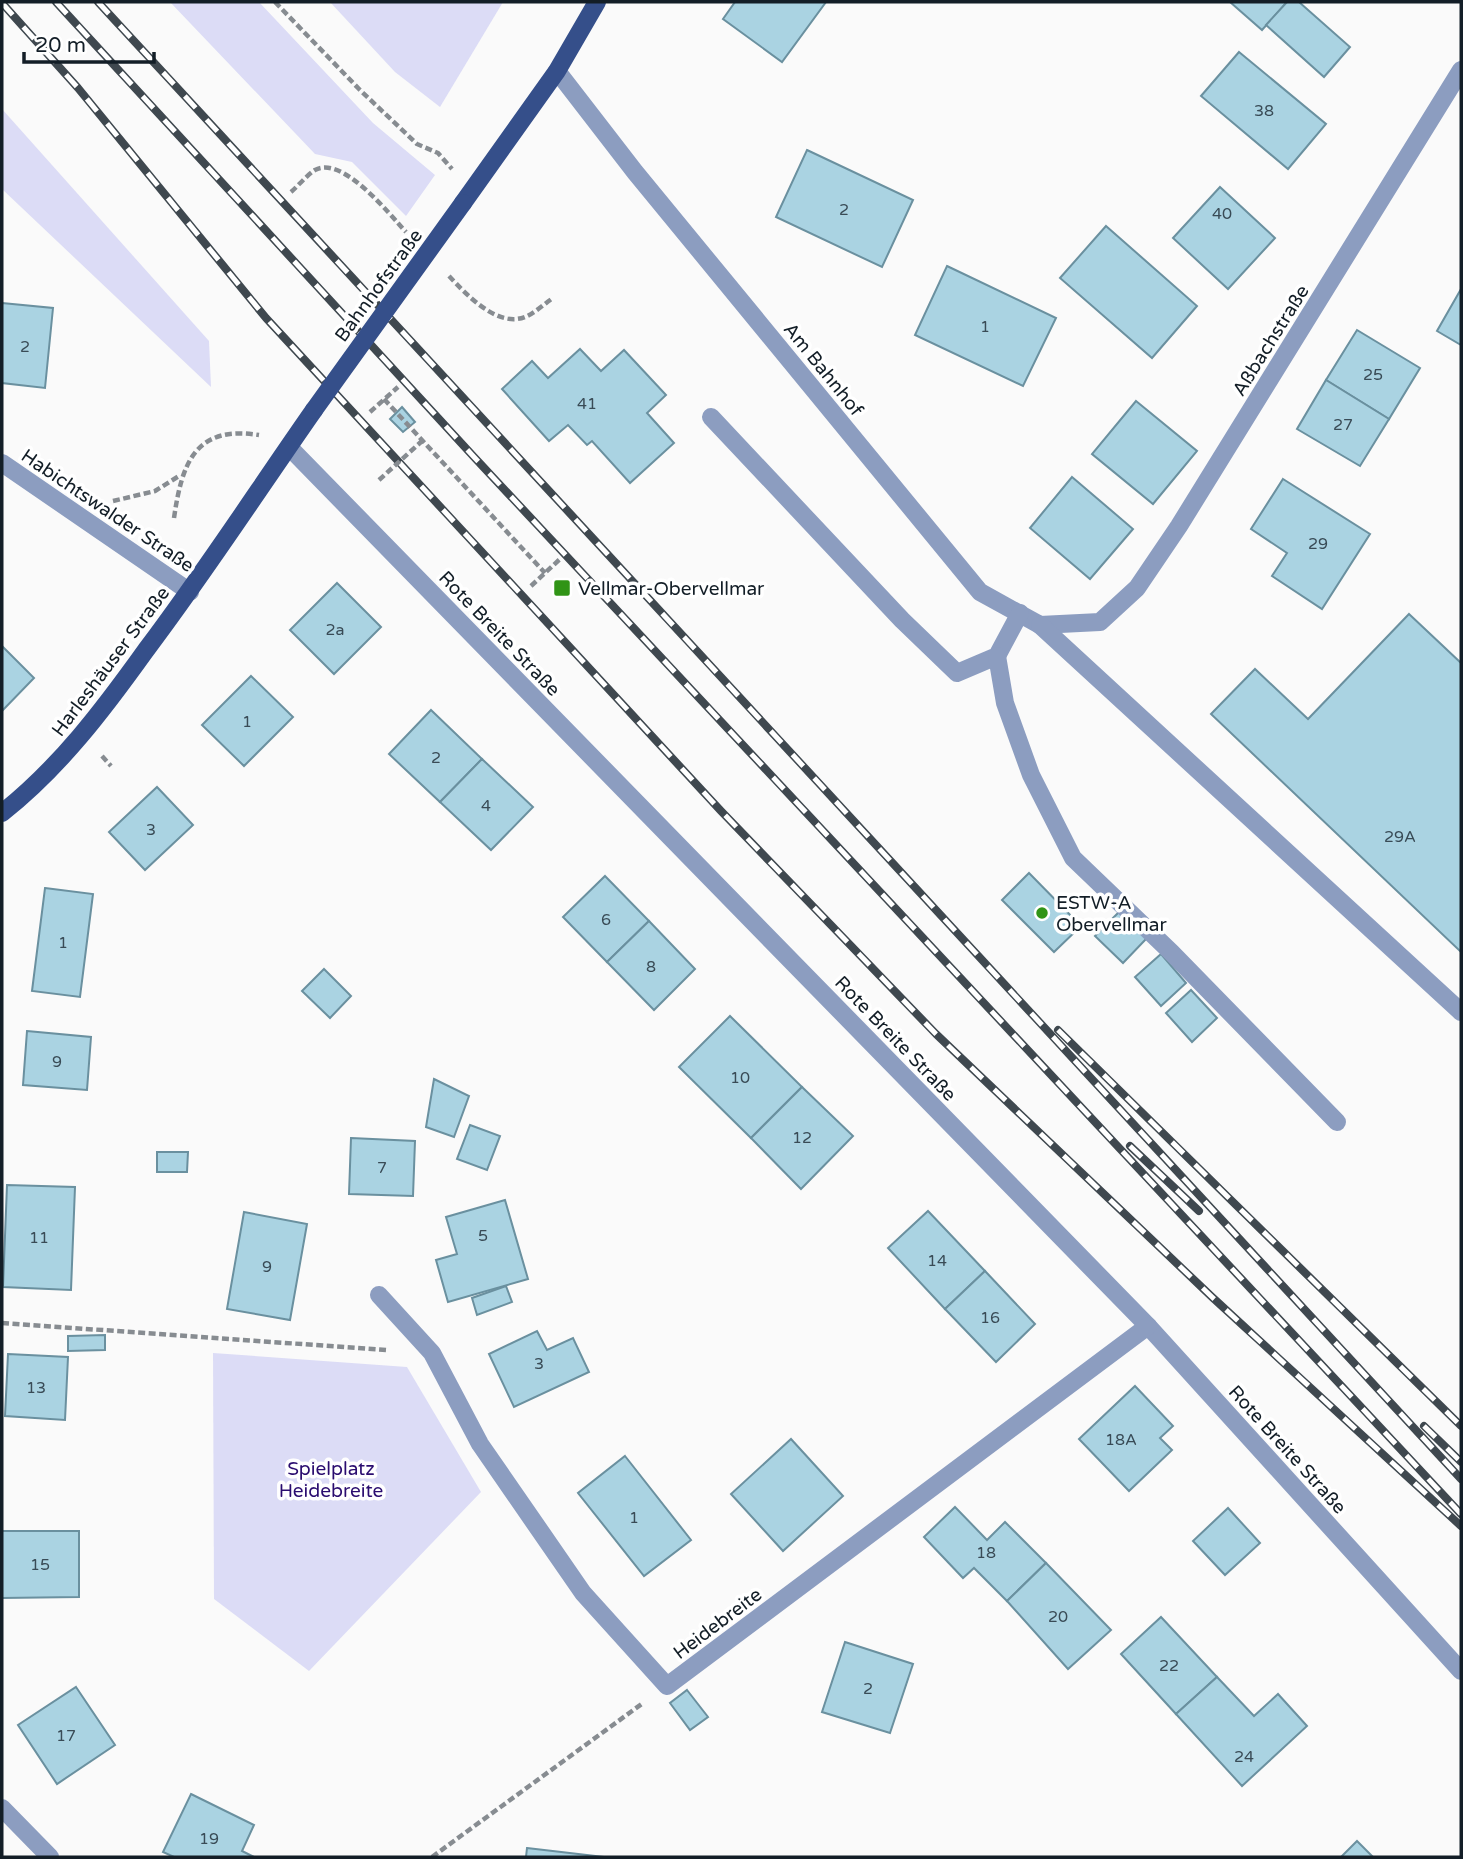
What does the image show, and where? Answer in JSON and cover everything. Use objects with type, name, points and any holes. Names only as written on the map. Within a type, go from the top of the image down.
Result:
[{"type":"main road","name":"Bahnhofstraße","points":[[190,592],[314,410],[557,71],[597,2]]},
{"type":"main road","name":"Harleshäuser Straße","points":[[2,813],[28,793],[83,736],[190,592]]},
{"type":"street","name":"Aßbachstraße","points":[[1040,625],[1100,622],[1138,588],[1180,526],[1461,70]]},
{"type":"street","name":"Am Bahnhof","points":[[557,71],[644,183],[980,592],[1040,625],[1461,1012]]},
{"type":"street","points":[[711,417],[902,620],[957,673],[997,656]]},
{"type":"street","name":"Rote Breite Straße","points":[[289,447],[1148,1326],[1461,1671]]},
{"type":"street","name":"Habichtswalder Straße","points":[[2,463],[190,592]]},
{"type":"street","points":[[1020,613],[997,656],[1005,703],[1031,775],[1073,858],[1172,953],[1337,1122]]},
{"type":"street","name":"Heidebreite","points":[[379,1295],[432,1353],[480,1444],[575,1581],[667,1686],[1148,1326]]},
{"type":"street","points":[[2,1808],[50,1857]]},
{"type":"path","points":[[275,2],[360,90],[417,144],[438,153],[454,172]]},
{"type":"path","points":[[291,192],[316,170]]},
{"type":"path","points":[[525,317],[553,298]]},
{"type":"path","points":[[370,412],[398,387]]},
{"type":"path","points":[[384,399],[545,573]]},
{"type":"path","points":[[72,512],[155,491],[180,476],[206,440],[219,433],[260,435]]},
{"type":"path","points":[[379,480],[424,443]]},
{"type":"path","points":[[174,518],[180,476]]},
{"type":"path","points":[[531,586],[560,559]]},
{"type":"path","points":[[2,1323],[432,1353]]},
{"type":"path","points":[[432,1857],[667,1686]]},
{"type":"green space","points":[[170,2],[259,2],[373,123],[435,175],[406,216],[352,162],[315,154]]},
{"type":"green space","points":[[330,2],[503,2],[440,107],[395,72]]},
{"type":"green space","points":[[2,109],[209,341],[211,387],[2,189]]},
{"type":"green space","name":"Spielplatz Heidebreite","points":[[213,1353],[407,1367],[481,1492],[309,1671],[214,1599]]},
{"type":"building","points":[[735,2],[826,2],[782,62],[723,19]]},
{"type":"building","points":[[1230,2],[1287,2],[1262,30]]},
{"type":"building","points":[[1287,2],[1299,2],[1350,47],[1324,77],[1266,25]]},
{"type":"building","points":[[1239,52],[1326,124],[1288,169],[1201,96]]},
{"type":"building","points":[[807,150],[913,200],[882,267],[776,217]]},
{"type":"building","points":[[1220,187],[1275,238],[1228,289],[1173,238]]},
{"type":"building","points":[[1106,226],[1197,306],[1152,358],[1060,278]]},
{"type":"building","points":[[947,266],[1056,318],[1023,386],[915,335]]},
{"type":"building","points":[[1461,289],[1461,345],[1437,331]]},
{"type":"building","points":[[2,303],[53,308],[45,388],[2,383]]},
{"type":"building","points":[[1357,330],[1420,368],[1389,419],[1326,380]]},
{"type":"building","points":[[580,349],[601,371],[624,350],[666,395],[647,413],[674,443],[630,483],[592,441],[587,445],[568,425],[549,441],[502,389],[532,361],[548,378]]},
{"type":"building","points":[[1326,380],[1389,419],[1360,466],[1297,429]]},
{"type":"building","points":[[1136,401],[1197,451],[1153,504],[1092,454]]},
{"type":"building","points":[[402,407],[415,422],[403,432],[390,419]]},
{"type":"building","points":[[1072,477],[1133,529],[1090,579],[1030,528]]},
{"type":"building","points":[[1283,479],[1370,534],[1322,609],[1272,576],[1287,553],[1251,529]]},
{"type":"building","points":[[337,583],[381,627],[334,674],[290,630]]},
{"type":"building","points":[[1409,614],[1461,663],[1461,952],[1211,714],[1255,669],[1308,719]]},
{"type":"building","points":[[2,646],[34,678],[2,711]]},
{"type":"building","points":[[251,676],[293,717],[244,766],[202,725]]},
{"type":"building","points":[[431,710],[482,759],[440,802],[389,754]]},
{"type":"building","points":[[482,759],[533,807],[491,850],[440,802]]},
{"type":"building","points":[[157,787],[193,825],[145,870],[109,832]]},
{"type":"building","name":"ESTW-A Obervellmar","points":[[1029,873],[1081,926],[1054,952],[1002,900]]},
{"type":"building","points":[[605,876],[649,921],[607,962],[563,917]]},
{"type":"building","points":[[45,888],[93,894],[80,997],[32,991]]},
{"type":"building","points":[[1120,911],[1147,938],[1123,963],[1095,936]]},
{"type":"building","points":[[649,921],[695,969],[654,1010],[607,962]]},
{"type":"building","points":[[1161,954],[1186,983],[1161,1006],[1135,977]]},
{"type":"building","points":[[324,969],[351,996],[330,1018],[302,991]]},
{"type":"building","points":[[1191,990],[1217,1018],[1192,1042],[1166,1013]]},
{"type":"building","points":[[730,1016],[802,1087],[751,1138],[679,1067]]},
{"type":"building","points":[[27,1031],[91,1037],[87,1090],[23,1085]]},
{"type":"building","points":[[434,1079],[469,1096],[454,1137],[426,1127]]},
{"type":"building","points":[[802,1087],[853,1136],[801,1189],[751,1138]]},
{"type":"building","points":[[470,1125],[500,1136],[487,1170],[457,1159]]},
{"type":"building","points":[[351,1138],[415,1141],[413,1196],[349,1194]]},
{"type":"building","points":[[157,1152],[188,1152],[187,1172],[157,1172]]},
{"type":"building","points":[[7,1185],[75,1187],[71,1290],[3,1287]]},
{"type":"building","points":[[505,1200],[528,1279],[448,1302],[436,1260],[457,1254],[446,1217]]},
{"type":"building","points":[[928,1211],[985,1271],[945,1309],[888,1248]]},
{"type":"building","points":[[244,1212],[307,1224],[290,1320],[227,1309]]},
{"type":"building","points":[[985,1271],[1035,1324],[996,1362],[945,1309]]},
{"type":"building","points":[[506,1286],[512,1302],[477,1315],[472,1298]]},
{"type":"building","points":[[537,1331],[547,1350],[573,1338],[589,1372],[514,1407],[489,1354]]},
{"type":"building","points":[[105,1335],[105,1350],[68,1351],[68,1336]]},
{"type":"building","points":[[8,1354],[68,1357],[65,1420],[5,1416]]},
{"type":"building","points":[[1135,1386],[1173,1426],[1160,1438],[1172,1450],[1129,1491],[1079,1439]]},
{"type":"building","points":[[791,1439],[843,1496],[783,1551],[731,1494]]},
{"type":"building","points":[[625,1456],[691,1540],[644,1576],[578,1493]]},
{"type":"building","points":[[955,1507],[987,1540],[1005,1522],[1046,1563],[1007,1601],[974,1568],[963,1578],[924,1537]]},
{"type":"building","points":[[1228,1508],[1260,1543],[1225,1575],[1193,1541]]},
{"type":"building","points":[[2,1531],[79,1531],[79,1597],[2,1598]]},
{"type":"building","points":[[1046,1563],[1111,1630],[1068,1669],[1007,1601]]},
{"type":"building","points":[[1161,1617],[1217,1677],[1176,1714],[1121,1654]]},
{"type":"building","points":[[845,1642],[913,1664],[890,1733],[822,1712]]},
{"type":"building","points":[[1217,1677],[1254,1716],[1278,1694],[1307,1726],[1242,1786],[1176,1714]]},
{"type":"building","points":[[76,1687],[115,1745],[57,1784],[18,1725]]},
{"type":"building","points":[[687,1690],[708,1717],[690,1730],[670,1703]]},
{"type":"building","points":[[191,1794],[254,1825],[242,1851],[254,1857],[174,1857],[163,1852]]},
{"type":"building","points":[[1357,1841],[1373,1857],[1341,1857]]},
{"type":"building","points":[[527,1848],[604,1857],[526,1857]]},
{"type":"railway","points":[[56,2],[474,457],[1461,1514]]},
{"type":"railway","points":[[98,2],[1461,1479]]},
{"type":"railway","points":[[2,3],[78,88],[266,318],[721,811],[936,1034],[1212,1297],[1461,1526]]},
{"type":"railway","points":[[1058,1030],[1461,1426]]},
{"type":"railway","points":[[1130,1146],[1199,1211]]},
{"type":"railway","points":[[1424,1426],[1461,1462]]},
{"type":"place","name":"Vellmar-Obervellmar","points":[[562,588]]},
{"type":"place","name":"ESTW-A Obervellmar","points":[[1042,913]]}]
